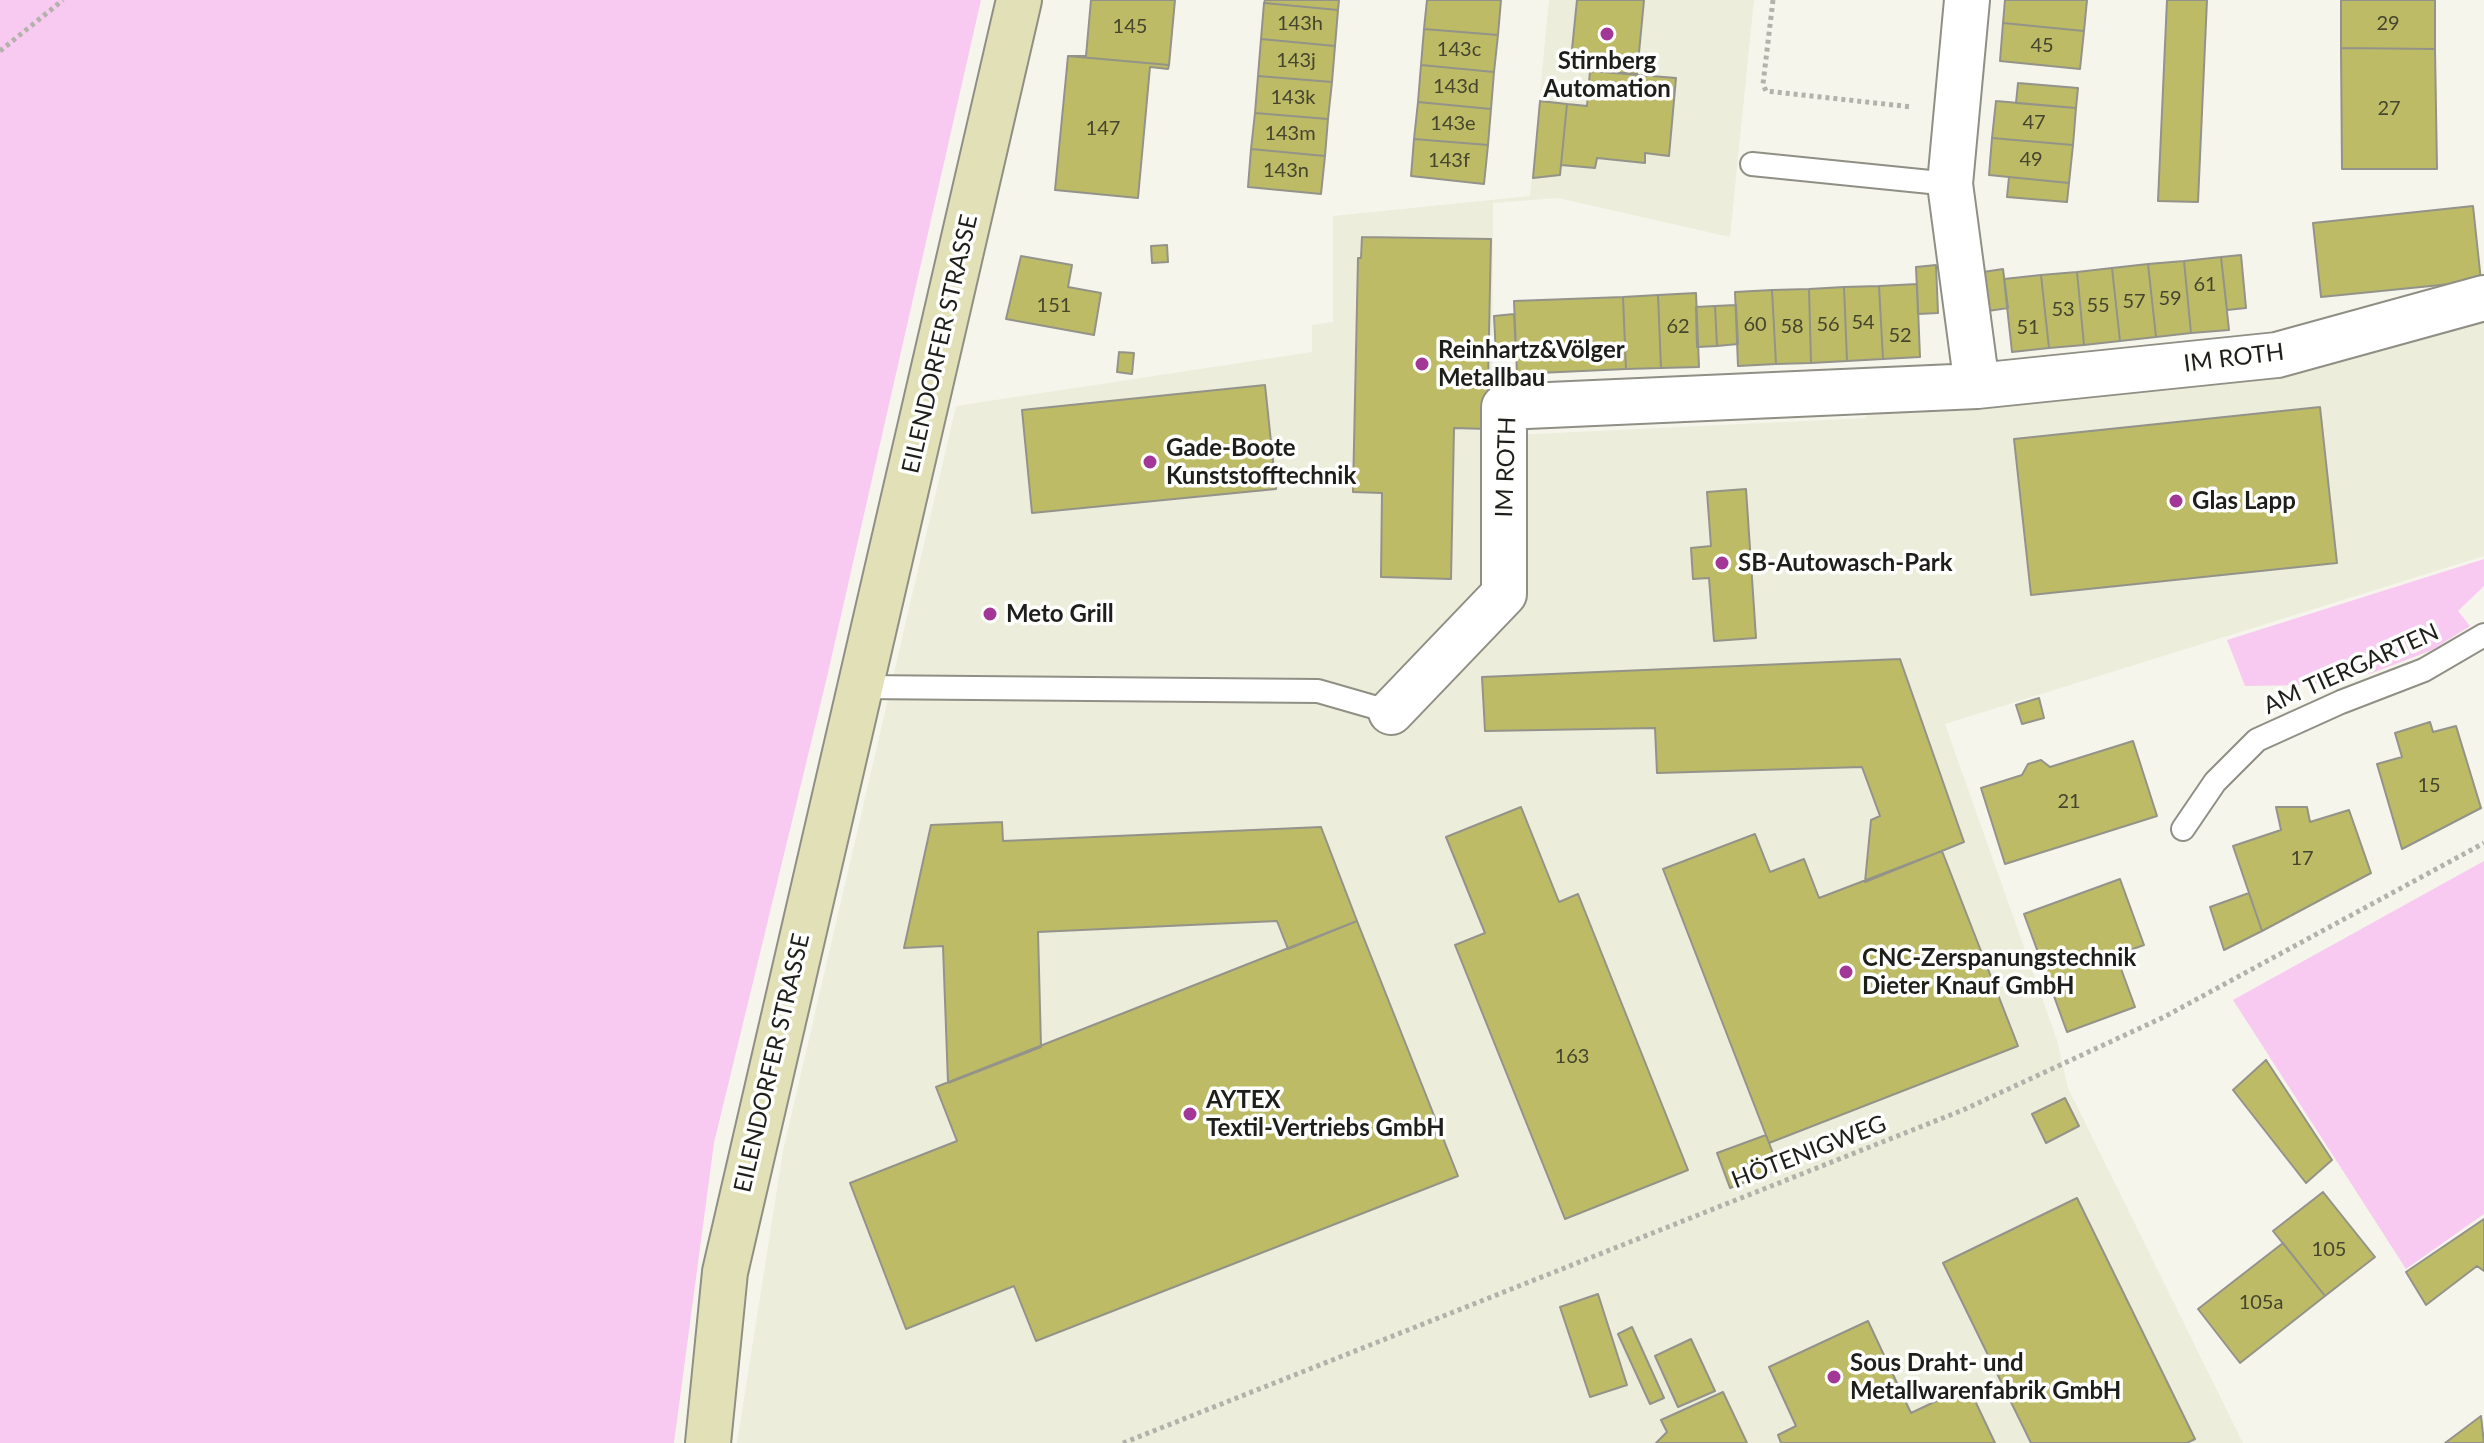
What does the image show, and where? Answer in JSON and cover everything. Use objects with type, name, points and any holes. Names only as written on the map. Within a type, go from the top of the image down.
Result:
[{"type":"street","name":"EILENDORFER STRASSE","points":[[708,1443],[725,1272],[1019,0]]},
{"type":"street","points":[[1967,0],[1950,184],[1977,386]]},
{"type":"street","name":"IM ROTH","points":[[1391,712],[1504,594],[1504,407],[1977,386],[2277,355],[2484,298]]},
{"type":"lane","points":[[1752,164],[1950,184]]},
{"type":"lane","name":"AM TIERGARTEN","points":[[2183,829],[2215,782],[2257,740],[2341,702],[2424,670],[2484,635]]},
{"type":"lane","points":[[860,687],[1318,691],[1391,712]]},
{"type":"path","points":[[0,51],[63,0]]},
{"type":"path","points":[[1773,0],[1763,84],[1766,91],[1956,111]]},
{"type":"path","name":"HÖTENIGWEG","points":[[1123,1443],[1963,1110],[2164,1017],[2484,843]]},
{"type":"shaded area","points":[[0,0],[981,0],[827,677],[714,1143],[674,1443],[0,1443]]},
{"type":"shaded area","points":[[1549,0],[1754,0],[1730,237],[1558,198],[1493,203],[1492,436],[1866,418],[1866,410],[2484,315],[2484,556],[1945,724],[2057,1040],[2068,1088],[2243,1443],[737,1443],[783,1151],[956,406],[1312,352],[1312,325],[1333,322],[1333,216],[1530,196]]},
{"type":"shaded area","points":[[2484,559],[2484,586],[2458,611],[2470,626],[2432,650],[2372,673],[2310,685],[2245,686],[2227,640]]},
{"type":"shaded area","points":[[2484,861],[2484,1214],[2406,1269],[2233,1000]]},
{"type":"building","points":[[1091,0],[1175,0],[1169,65],[1068,56],[1086,56]]},
{"type":"building","points":[[1265,0],[1339,0],[1338,10],[1264,3]]},
{"type":"building","points":[[1427,0],[1501,0],[1498,35],[1424,29]]},
{"type":"building","name":"Stirnberg Automation","points":[[1577,0],[1644,0],[1637,74],[1570,69]]},
{"type":"building","points":[[2005,0],[2087,0],[2084,31],[2003,23]]},
{"type":"building","points":[[2167,0],[2207,0],[2198,202],[2158,201]]},
{"type":"building","points":[[2341,0],[2435,0],[2435,49],[2341,48]]},
{"type":"building","points":[[1264,3],[1338,10],[1335,46],[1261,39]]},
{"type":"building","points":[[2003,23],[2084,31],[2080,69],[2000,61]]},
{"type":"building","points":[[1424,29],[1498,35],[1494,72],[1421,65]]},
{"type":"building","points":[[1261,39],[1335,46],[1332,82],[1258,76]]},
{"type":"building","points":[[2341,48],[2435,49],[2437,169],[2342,169]]},
{"type":"building","points":[[1068,56],[1169,65],[1168,69],[1150,67],[1138,198],[1055,190]]},
{"type":"building","points":[[1421,65],[1494,72],[1491,109],[1418,102]]},
{"type":"building","points":[[1590,71],[1676,78],[1669,156],[1645,153],[1645,163],[1597,158],[1595,168],[1561,165],[1567,104],[1587,106]]},
{"type":"building","points":[[1258,76],[1332,82],[1328,119],[1255,113]]},
{"type":"building","points":[[2018,83],[2078,88],[2076,108],[2016,103]]},
{"type":"building","points":[[1540,101],[1567,104],[1560,175],[1533,178]]},
{"type":"building","points":[[1996,101],[2076,108],[2073,145],[1992,138]]},
{"type":"building","points":[[1418,102],[1491,109],[1488,145],[1414,139]]},
{"type":"building","points":[[1255,113],[1328,119],[1325,156],[1251,149]]},
{"type":"building","points":[[1992,138],[2073,145],[2069,183],[1989,175]]},
{"type":"building","points":[[1414,139],[1488,145],[1484,184],[1411,176]]},
{"type":"building","points":[[1251,149],[1325,156],[1321,194],[1248,187]]},
{"type":"building","points":[[2009,177],[2069,183],[2067,202],[2007,197]]},
{"type":"building","points":[[2473,206],[2481,281],[2321,297],[2313,223]]},
{"type":"building","name":"Reinhartz&Völger Metallbau","points":[[1362,237],[1491,239],[1487,429],[1454,428],[1451,579],[1381,577],[1382,493],[1353,492],[1358,258],[1361,258]]},
{"type":"building","points":[[1167,245],[1168,262],[1152,263],[1151,246]]},
{"type":"building","points":[[2241,255],[2246,308],[2227,310],[2221,257]]},
{"type":"building","points":[[1021,256],[1072,265],[1068,287],[1101,293],[1094,335],[1006,319]]},
{"type":"building","points":[[2221,257],[2229,330],[2191,333],[2184,261]]},
{"type":"building","points":[[2184,261],[2191,333],[2156,337],[2148,264]]},
{"type":"building","points":[[2148,264],[2156,337],[2120,341],[2112,268]]},
{"type":"building","points":[[1936,265],[1938,313],[1918,314],[1916,267]]},
{"type":"building","points":[[2112,268],[2120,341],[2084,345],[2077,272]]},
{"type":"building","points":[[2003,269],[2008,308],[1988,311],[1983,272]]},
{"type":"building","points":[[2077,272],[2084,345],[2049,348],[2041,275]]},
{"type":"building","points":[[2041,275],[2049,348],[2012,352],[2004,279]]},
{"type":"building","points":[[1917,284],[1920,357],[1883,359],[1879,286]]},
{"type":"building","points":[[1879,286],[1883,359],[1847,361],[1844,287]]},
{"type":"building","points":[[1844,287],[1847,361],[1811,363],[1809,289]]},
{"type":"building","points":[[1809,289],[1811,363],[1776,364],[1772,290]]},
{"type":"building","points":[[1772,290],[1776,364],[1738,366],[1735,292]]},
{"type":"building","points":[[1696,293],[1699,367],[1661,368],[1658,295]]},
{"type":"building","points":[[1658,295],[1661,368],[1626,369],[1623,297]]},
{"type":"building","points":[[1623,297],[1626,369],[1517,374],[1514,301]]},
{"type":"building","points":[[1736,305],[1738,344],[1717,346],[1715,306]]},
{"type":"building","points":[[1715,306],[1717,346],[1697,347],[1696,307]]},
{"type":"building","points":[[1514,314],[1516,355],[1496,355],[1494,316]]},
{"type":"building","points":[[1119,352],[1134,353],[1132,374],[1117,372]]},
{"type":"building","name":"Gade-Boote Kunststofftechnik","points":[[1265,385],[1276,489],[1032,513],[1022,410]]},
{"type":"building","name":"Glas Lapp","points":[[2320,407],[2337,563],[2031,595],[2014,439]]},
{"type":"building","name":"SB-Autowasch-Park","points":[[1746,489],[1756,638],[1714,641],[1709,578],[1693,579],[1691,548],[1711,546],[1707,492]]},
{"type":"building","name":"CNC-Zerspanungstechnik Dieter Knauf GmbH","points":[[1900,659],[1964,842],[1865,882],[1871,820],[1880,816],[1862,767],[1657,773],[1655,728],[1485,731],[1482,677]]},
{"type":"building","points":[[2039,698],[2044,718],[2022,724],[2016,705]]},
{"type":"building","points":[[2430,722],[2433,732],[2456,726],[2481,808],[2402,849],[2377,764],[2402,757],[2395,733]]},
{"type":"building","points":[[2133,741],[2157,816],[2005,864],[1981,788],[2022,775],[2028,764],[2041,760],[2050,767]]},
{"type":"building","points":[[1521,807],[1559,902],[1578,894],[1688,1170],[1565,1219],[1455,945],[1485,933],[1446,837]]},
{"type":"building","points":[[2276,807],[2307,807],[2310,822],[2349,810],[2371,873],[2262,931],[2233,846],[2281,830]]},
{"type":"building","points":[[1002,822],[1003,841],[1321,827],[1357,921],[1288,949],[1277,921],[1038,932],[1041,1047],[948,1083],[943,946],[904,948],[931,825]]},
{"type":"building","name":"CNC-Zerspanungstechnik Dieter Knauf GmbH","points":[[1755,834],[1770,872],[1804,859],[1819,898],[1942,851],[2018,1046],[1769,1143],[1663,869]]},
{"type":"building","points":[[2120,879],[2144,945],[2116,955],[2135,1007],[2067,1032],[2024,914]]},
{"type":"building","points":[[2249,893],[2262,931],[2224,950],[2210,907]]},
{"type":"building","name":"AYTEX Textil-Vertriebs GmbH","points":[[1357,921],[1458,1176],[1036,1341],[1014,1286],[906,1329],[850,1183],[957,1141],[936,1087]]},
{"type":"building","points":[[2266,1060],[2332,1160],[2306,1183],[2233,1090]]},
{"type":"building","points":[[2065,1098],[2079,1126],[2046,1143],[2032,1114]]},
{"type":"building","points":[[1766,1135],[1779,1169],[1730,1188],[1717,1153]]},
{"type":"building","points":[[2323,1192],[2375,1257],[2325,1296],[2273,1231]]},
{"type":"building","points":[[2077,1198],[2195,1439],[2187,1443],[2031,1443],[1943,1263]]},
{"type":"building","points":[[2484,1219],[2484,1271],[2477,1266],[2426,1305],[2406,1272]]},
{"type":"building","points":[[2283,1243],[2325,1296],[2240,1363],[2198,1309]]},
{"type":"building","points":[[1598,1294],[1627,1385],[1590,1397],[1560,1307]]},
{"type":"building","name":"Sous Draht- und Metallwarenfabrik GmbH","points":[[1868,1321],[1911,1413],[1968,1386],[1995,1443],[1781,1443],[1778,1435],[1796,1426],[1769,1367]]},
{"type":"building","points":[[1632,1327],[1664,1398],[1650,1404],[1618,1334]]},
{"type":"building","points":[[1691,1339],[1715,1391],[1678,1407],[1655,1356]]},
{"type":"building","points":[[1723,1392],[1747,1443],[1656,1443],[1667,1432],[1661,1420]]},
{"type":"building","points":[[2481,1416],[2484,1443],[2445,1443]]},
{"type":"place","name":"Stirnberg Automation","points":[[1607,34]]},
{"type":"place","name":"Reinhartz&Völger Metallbau","points":[[1422,364]]},
{"type":"place","name":"Gade-Boote Kunststofftechnik","points":[[1150,462]]},
{"type":"place","name":"Glas Lapp","points":[[2176,501]]},
{"type":"place","name":"SB-Autowasch-Park","points":[[1722,563]]},
{"type":"place","name":"Meto Grill","points":[[990,614]]},
{"type":"place","name":"CNC-Zerspanungstechnik Dieter Knauf GmbH","points":[[1846,972]]},
{"type":"place","name":"AYTEX Textil-Vertriebs GmbH","points":[[1190,1114]]},
{"type":"place","name":"Sous Draht- und Metallwarenfabrik GmbH","points":[[1834,1377]]}]
